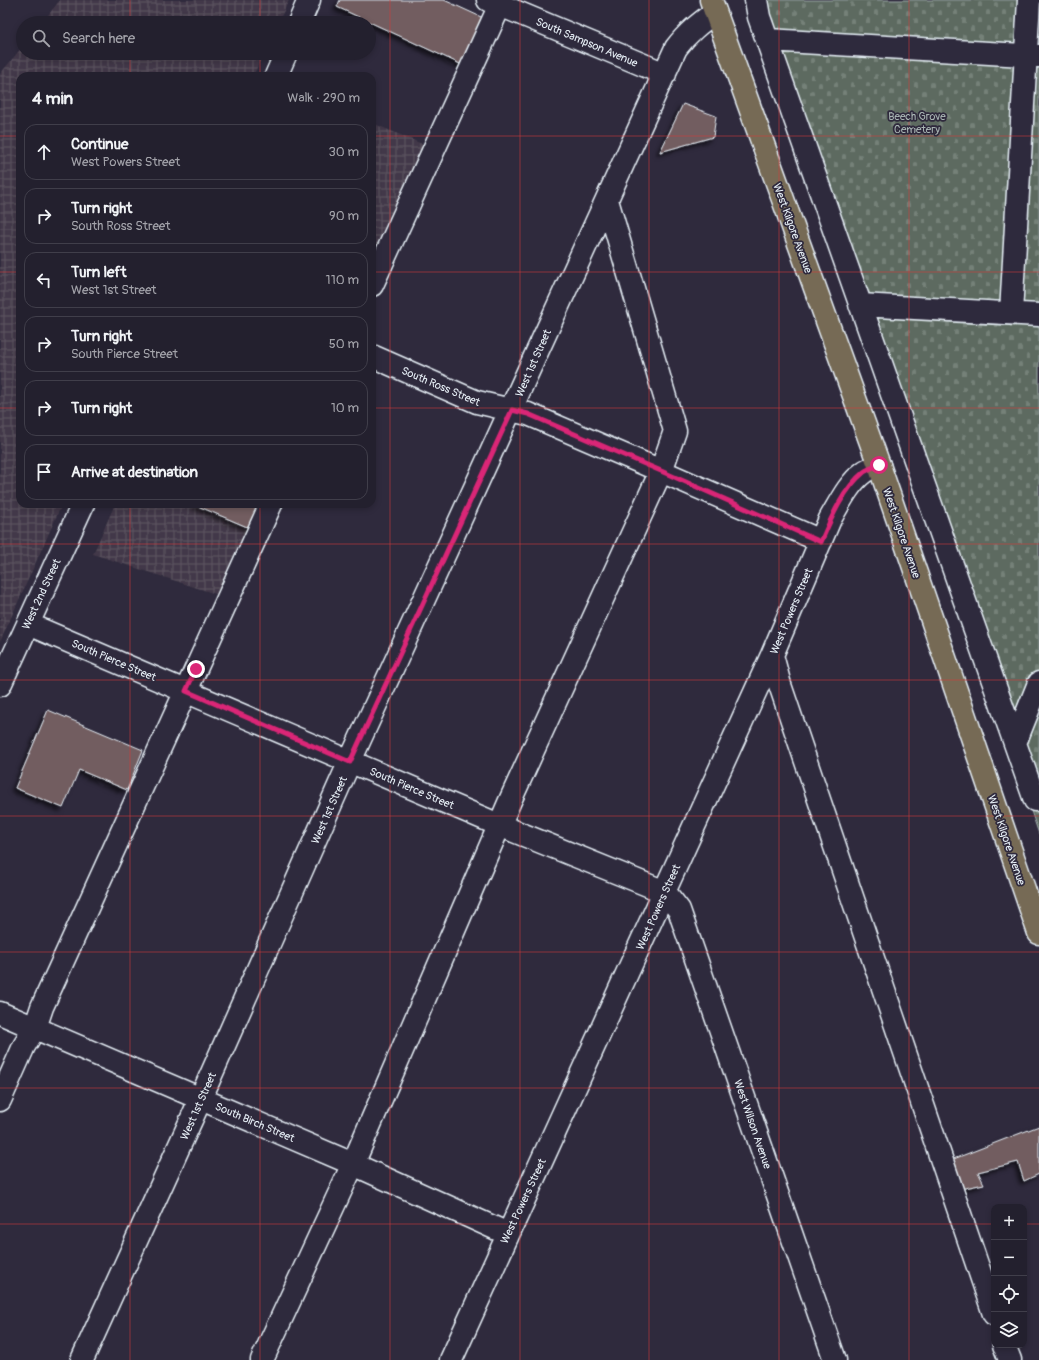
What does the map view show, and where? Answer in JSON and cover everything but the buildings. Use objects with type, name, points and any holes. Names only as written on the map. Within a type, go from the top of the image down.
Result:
[{"type":"main road","name":"West Kilgore Avenue","points":[[713,6],[879,465],[1039,933]]},
{"type":"street","points":[[302,16],[309,0]]},
{"type":"street","points":[[756,0],[759,17],[1014,744],[1038,801]]},
{"type":"street","points":[[1011,313],[1033,55],[1029,0]]},
{"type":"street","points":[[376,275],[494,3]]},
{"type":"street","name":"South Sampson Avenue","points":[[494,3],[665,74]]},
{"type":"street","name":"West 1st Street","points":[[82,1360],[201,1100],[350,762],[676,48],[684,36],[713,6]]},
{"type":"street","points":[[768,40],[1033,55]]},
{"type":"street","points":[[278,72],[283,60]]},
{"type":"street","points":[[262,1360],[353,1164],[499,825],[661,471],[675,430],[607,200]]},
{"type":"street","points":[[860,305],[1039,315]]},
{"type":"street","name":"South Ross Street","points":[[376,358],[477,402],[528,414],[821,542]]},
{"type":"street","name":"West Powers Street","points":[[451,1360],[772,655],[830,518],[852,485],[865,471],[879,465]]},
{"type":"street","name":"West 2nd Street","points":[[0,685],[81,508]]},
{"type":"street","points":[[0,1100],[24,1046],[35,1028],[42,1006],[270,508]]},
{"type":"street","name":"South Pierce Street","points":[[28,624],[499,825],[665,892]]},
{"type":"street","points":[[772,655],[780,685],[993,1312]]},
{"type":"street","points":[[1014,744],[1039,683]]},
{"type":"street","name":"West Wilson Avenue","points":[[665,892],[679,910],[835,1360]]},
{"type":"street","name":"South Birch Street","points":[[0,1013],[353,1164],[508,1234]]},
{"type":"street","points":[[1005,1348],[1010,1360]]},
{"type":"shaded area","points":[[60,0],[289,0],[281,16],[47,16]]},
{"type":"shaded area","points":[[16,55],[16,60],[261,60],[255,72],[16,72],[16,508],[60,508],[0,642],[0,74]]},
{"type":"shaded area","points":[[376,125],[434,149],[376,276]]},
{"type":"shaded area","points":[[113,508],[202,508],[259,532],[228,598],[93,554]]},
{"type":"green space","name":"Beech Grove Cemetery","points":[[744,0],[1039,0],[1039,834],[931,523]]},
{"type":"route","points":[[196,669],[186,691],[350,762],[512,410],[528,414],[821,542],[830,518],[842,498],[865,471],[879,465]]}]
